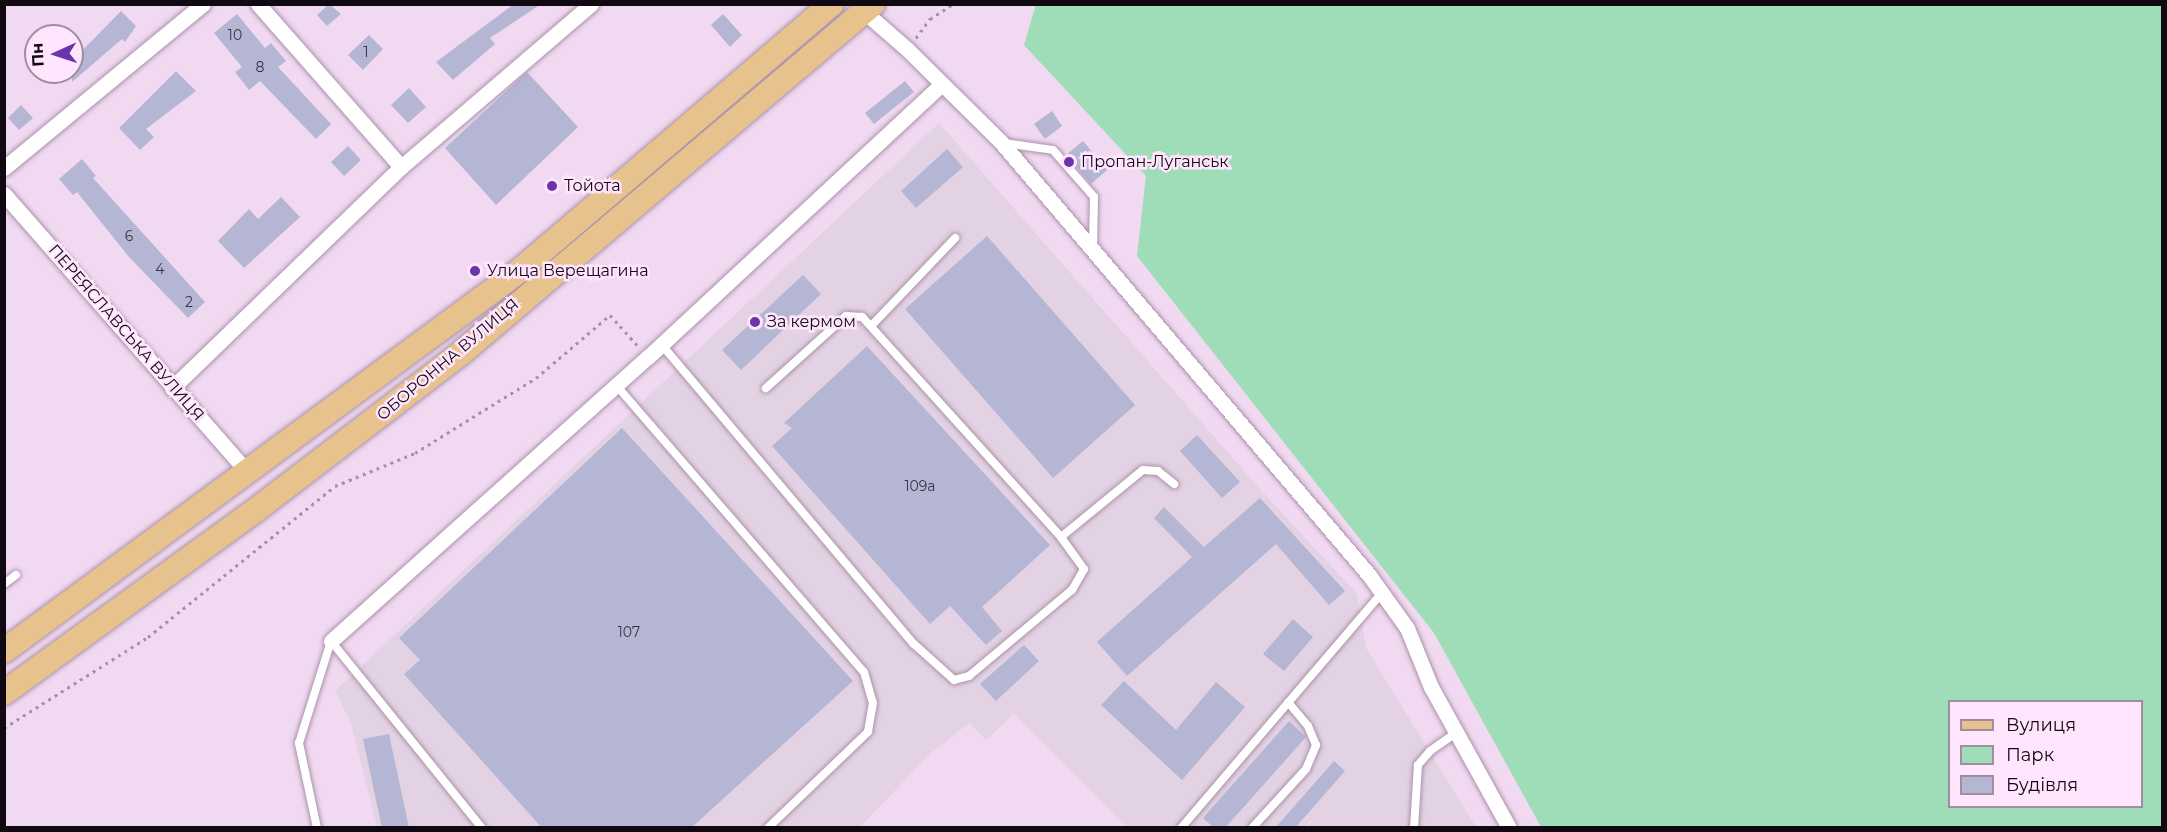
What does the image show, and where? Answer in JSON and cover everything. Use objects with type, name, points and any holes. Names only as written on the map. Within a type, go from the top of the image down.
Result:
[{"type":"main road","name":"ОБОРОННА ВУЛИЦЯ","points":[[4,651],[519,271],[832,4]]},
{"type":"main road","name":"ОБОРОННА ВУЛИЦЯ","points":[[4,693],[288,486],[461,353],[865,7]]},
{"type":"street","points":[[4,168],[203,4]]},
{"type":"street","points":[[258,4],[401,167]]},
{"type":"street","points":[[172,388],[401,167],[591,4]]},
{"type":"street","points":[[865,7],[1001,142],[1382,593],[1407,628],[1431,687],[1509,828]]},
{"type":"street","points":[[331,641],[648,357],[942,84]]},
{"type":"street","name":"ПЕРЕЯСЛАВСЬКА ВУЛИЦЯ","points":[[4,194],[247,472]]},
{"type":"lane","points":[[1001,142],[1053,150],[1094,196],[1093,251]]},
{"type":"lane","points":[[871,326],[955,238]]},
{"type":"lane","points":[[661,344],[914,644],[954,680],[969,676],[1072,590],[1083,569],[1061,537],[862,316],[846,316],[766,388]]},
{"type":"lane","points":[[616,385],[864,672],[873,704],[868,732],[768,828]]},
{"type":"lane","points":[[1061,537],[1143,470],[1158,471],[1174,484]]},
{"type":"lane","points":[[6,581],[16,575]]},
{"type":"lane","points":[[1181,828],[1382,593]]},
{"type":"lane","points":[[317,828],[298,743],[331,641]]},
{"type":"lane","points":[[331,641],[482,828]]},
{"type":"lane","points":[[1252,828],[1306,769],[1316,745],[1308,726],[1288,702]]},
{"type":"lane","points":[[1414,828],[1418,765],[1430,751],[1456,733]]},
{"type":"path","points":[[908,50],[930,19],[953,4]]},
{"type":"path","points":[[4,728],[148,637],[336,486],[415,453],[526,385],[610,315],[648,357]]},
{"type":"shaded area","points":[[939,123],[1259,488],[1357,594],[1366,648],[1476,827],[1307,827],[1323,808],[1305,827],[1128,827],[1014,714],[986,740],[969,723],[932,752],[860,827],[377,827],[351,723],[335,691]]},
{"type":"green space","points":[[1036,4],[2162,5],[2162,827],[1541,827],[1434,633],[1137,256],[1146,176],[1024,45]]},
{"type":"building","points":[[329,4],[341,14],[327,26],[317,15]]},
{"type":"building","points":[[514,4],[541,4],[490,38],[495,44],[453,80],[436,62]]},
{"type":"building","points":[[121,11],[136,26],[125,42],[122,39],[84,72],[84,49]]},
{"type":"building","points":[[237,14],[265,48],[271,43],[286,61],[278,67],[331,124],[316,139],[260,81],[249,90],[235,72],[242,67],[214,33]]},
{"type":"building","points":[[723,14],[742,35],[730,47],[711,25]]},
{"type":"building","points":[[369,35],[383,49],[363,70],[348,55]]},
{"type":"building","points":[[176,71],[196,91],[146,129],[154,137],[140,150],[119,128]]},
{"type":"building","points":[[527,72],[578,127],[496,205],[445,148]]},
{"type":"building","points":[[905,81],[914,92],[874,124],[865,113]]},
{"type":"building","points":[[409,88],[426,107],[408,123],[391,105]]},
{"type":"building","points":[[21,105],[33,118],[19,130],[8,118]]},
{"type":"building","points":[[1052,111],[1062,126],[1045,139],[1034,124]]},
{"type":"building","points":[[1083,141],[1107,170],[1091,184],[1066,155]]},
{"type":"building","points":[[348,146],[361,160],[344,176],[331,162]]},
{"type":"building","points":[[947,149],[963,167],[916,208],[901,191]]},
{"type":"building","points":[[82,159],[96,176],[93,178],[205,302],[188,318],[129,257],[77,192],[73,195],[59,179]]},
{"type":"building","points":[[281,197],[300,217],[244,268],[218,241],[249,209],[258,219]]},
{"type":"building","points":[[987,236],[1135,405],[1053,478],[905,309]]},
{"type":"building","points":[[803,275],[821,294],[741,370],[722,350]]},
{"type":"building","points":[[867,346],[1050,545],[982,607],[1002,631],[986,645],[950,606],[930,624],[772,446],[792,428],[784,423]]},
{"type":"building","points":[[622,428],[853,681],[691,828],[542,828],[404,674],[420,660],[399,638]]},
{"type":"building","points":[[1197,435],[1240,482],[1222,498],[1180,451]]},
{"type":"building","points":[[1260,498],[1345,591],[1329,605],[1276,544],[1127,676],[1097,642],[1192,557],[1154,518],[1164,507],[1204,547]]},
{"type":"building","points":[[1293,619],[1313,637],[1284,671],[1263,654]]},
{"type":"building","points":[[1024,645],[1039,661],[996,701],[980,684]]},
{"type":"building","points":[[1124,681],[1176,730],[1216,682],[1245,707],[1182,780],[1101,705]]},
{"type":"building","points":[[1289,721],[1306,737],[1225,828],[1214,828],[1203,818]]},
{"type":"building","points":[[389,734],[409,828],[382,828],[363,739]]},
{"type":"building","points":[[1334,761],[1345,771],[1295,828],[1275,828]]},
{"type":"place","name":"Пропан-Луганськ","points":[[1069,162]]},
{"type":"place","name":"Тойота","points":[[552,186]]},
{"type":"place","name":"Улица Верещагина","points":[[475,271]]},
{"type":"place","name":"За кермом","points":[[755,322]]}]
